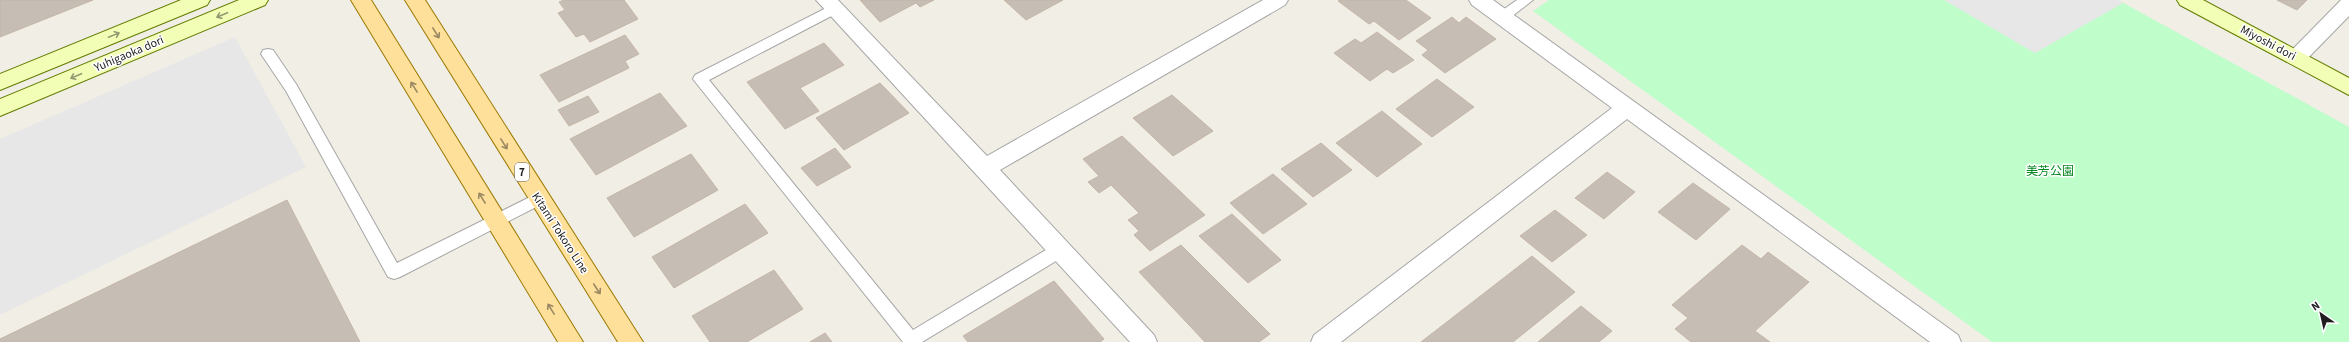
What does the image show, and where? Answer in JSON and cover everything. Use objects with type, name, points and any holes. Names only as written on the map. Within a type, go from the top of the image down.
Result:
[{"type":"main road","points":[[361,0],[571,342]]},
{"type":"main road","name":"Kitami Tokoro Line","points":[[415,0],[539,199],[631,342]]},
{"type":"street","name":"Yuhigaoka dori","points":[[0,82],[200,0]]},
{"type":"street","name":"Yuhigaoka dori","points":[[0,108],[258,0]]},
{"type":"street","points":[[985,168],[1278,0]]},
{"type":"street","points":[[1479,0],[1942,340]]},
{"type":"street","name":"Miyoshi dori","points":[[2187,0],[2349,87]]},
{"type":"street","points":[[2296,58],[2349,4]]},
{"type":"street","points":[[830,5],[985,168],[1145,342]]},
{"type":"street","points":[[1323,342],[1627,108]]},
{"type":"lane","points":[[1502,16],[1526,0]]},
{"type":"lane","points":[[830,5],[700,79],[911,340],[1060,250]]},
{"type":"lane","points":[[268,54],[291,88],[394,272],[539,199]]},
{"type":"green space","name":"美芳公園","points":[[1549,0],[2118,0],[2349,127],[2349,342],[1992,342],[1533,11]]},
{"type":"shaded area","points":[[1944,0],[2118,0],[2123,3],[2035,53]]},
{"type":"shaded area","points":[[235,37],[306,167],[0,315],[0,139]]},
{"type":"building","points":[[0,0],[93,0],[0,37]]},
{"type":"building","points":[[564,0],[624,0],[638,19],[590,42],[584,34],[576,37],[558,13],[565,10],[559,2]]},
{"type":"building","points":[[860,0],[934,0],[920,7],[916,3],[880,22]]},
{"type":"building","points":[[1004,0],[1063,0],[1026,20]]},
{"type":"building","points":[[1406,0],[1431,18],[1399,40],[1374,21],[1369,24],[1338,1]]},
{"type":"building","points":[[2277,0],[2307,0],[2297,10]]},
{"type":"building","points":[[1452,17],[1459,23],[1466,17],[1496,39],[1445,73],[1422,55],[1428,50],[1416,41]]},
{"type":"building","points":[[1377,32],[1414,60],[1393,73],[1387,69],[1370,81],[1334,53],[1355,39],[1361,43]]},
{"type":"building","points":[[625,35],[639,54],[625,61],[629,68],[559,102],[540,75]]},
{"type":"building","points":[[824,43],[844,65],[800,88],[819,111],[785,129],[747,82]]},
{"type":"building","points":[[1437,79],[1474,107],[1432,137],[1396,109]]},
{"type":"building","points":[[880,83],[909,113],[844,150],[816,118]]},
{"type":"building","points":[[660,93],[687,126],[596,175],[570,139]]},
{"type":"building","points":[[1172,95],[1213,131],[1173,156],[1133,118]]},
{"type":"building","points":[[588,96],[599,112],[569,126],[558,110]]},
{"type":"building","points":[[1382,111],[1422,144],[1377,177],[1336,143]]},
{"type":"building","points":[[1122,136],[1205,215],[1150,251],[1134,235],[1139,231],[1128,220],[1139,213],[1111,185],[1099,193],[1088,182],[1099,176],[1083,159]]},
{"type":"building","points":[[1321,143],[1352,170],[1313,197],[1281,169]]},
{"type":"building","points":[[835,148],[851,167],[817,186],[801,168]]},
{"type":"building","points":[[691,154],[718,190],[634,237],[607,198]]},
{"type":"building","points":[[1607,172],[1635,192],[1604,219],[1575,198]]},
{"type":"building","points":[[1273,174],[1307,204],[1263,234],[1230,203]]},
{"type":"building","points":[[1693,183],[1730,209],[1696,240],[1658,212]]},
{"type":"building","points":[[287,200],[360,342],[0,342],[0,339]]},
{"type":"building","points":[[745,204],[768,233],[674,288],[652,257]]},
{"type":"building","points":[[1555,210],[1587,235],[1552,262],[1520,236]]},
{"type":"building","points":[[1232,214],[1281,260],[1248,283],[1199,236]]},
{"type":"building","points":[[1181,245],[1270,334],[1259,342],[1205,342],[1139,272]]},
{"type":"building","points":[[1742,245],[1761,259],[1768,252],[1809,282],[1755,331],[1770,342],[1691,342],[1675,329],[1688,318],[1672,305]]},
{"type":"building","points":[[1532,256],[1575,292],[1513,342],[1421,342]]},
{"type":"building","points":[[774,270],[803,309],[747,342],[710,342],[692,316]]},
{"type":"building","points":[[1054,281],[1104,339],[1100,342],[968,342],[963,336]]},
{"type":"building","points":[[1581,306],[1612,331],[1599,342],[1538,342]]},
{"type":"building","points":[[825,333],[832,342],[810,342]]}]
